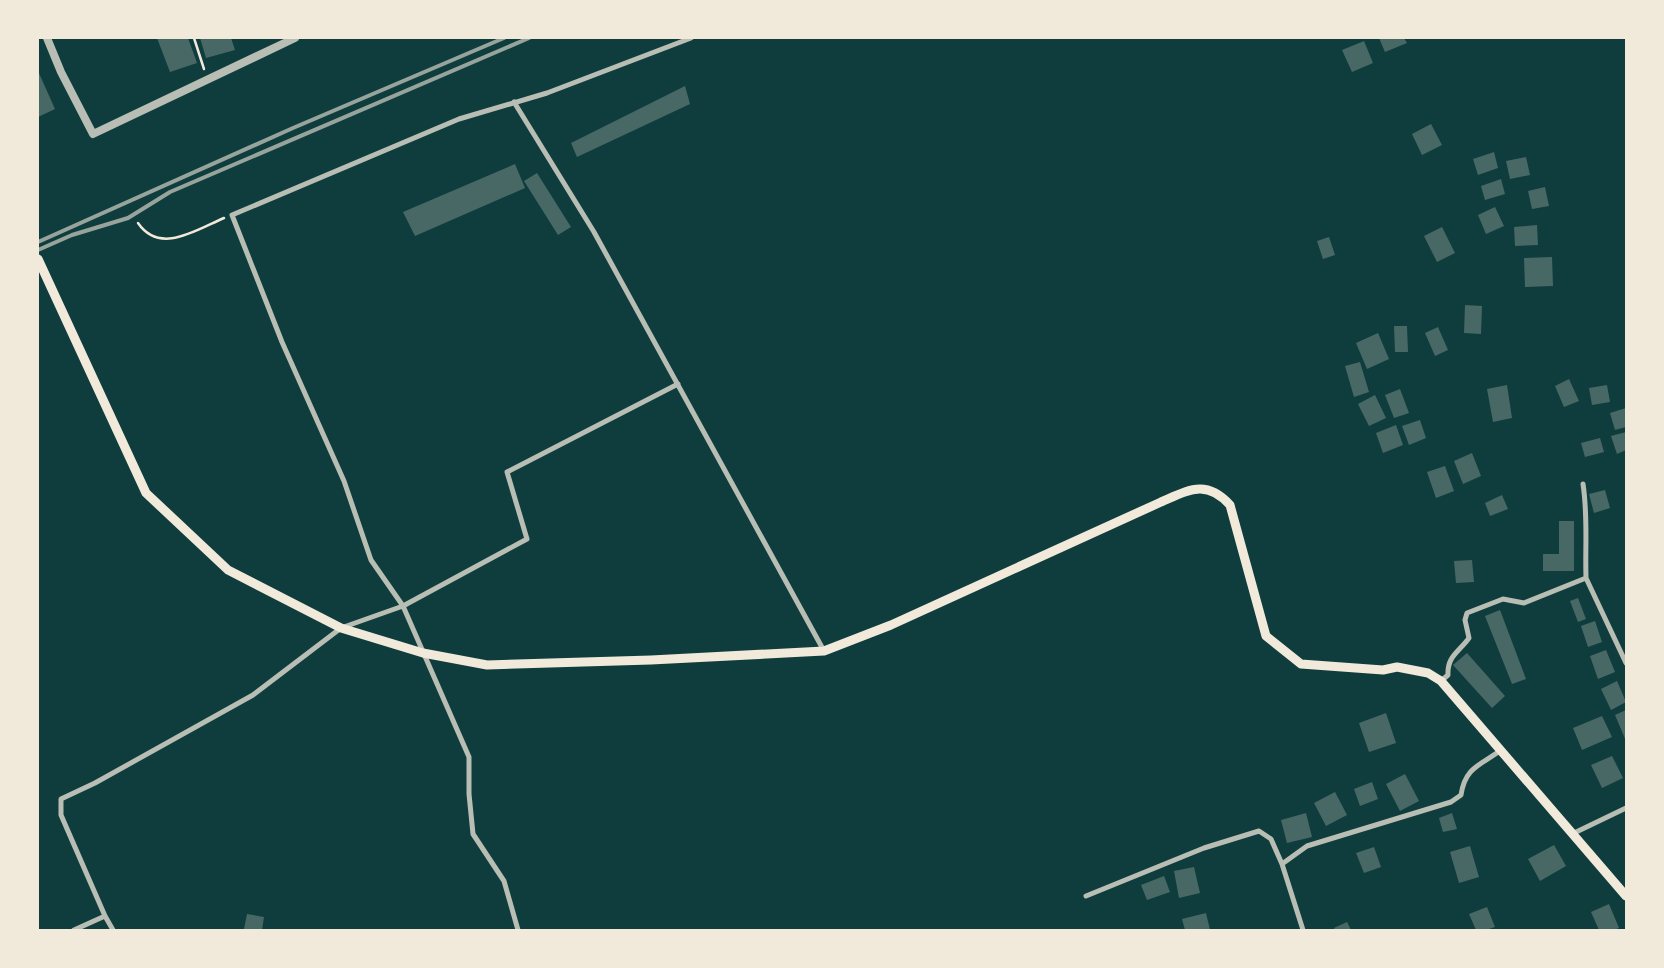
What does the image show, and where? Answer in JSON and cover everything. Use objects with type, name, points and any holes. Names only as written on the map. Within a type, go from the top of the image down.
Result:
[{"type":"main road","points":[[38,259],[146,493],[228,570],[342,628],[423,653],[487,665],[718,657],[824,651],[891,625],[1107,529],[1161,502],[1201,488],[1219,494],[1230,505],[1266,636],[1301,664],[1382,670],[1397,667],[1428,673],[1441,681],[1626,896]]},
{"type":"street","points":[[47,38],[61,72],[93,134],[207,78],[295,38]]},
{"type":"street","points":[[518,930],[504,881],[473,834],[469,794],[469,757],[402,606],[371,560],[344,480],[282,342],[232,215],[459,119],[547,93],[691,38]]},
{"type":"street","points":[[514,102],[594,232],[824,651]]},
{"type":"street","points":[[113,930],[61,815],[61,799],[95,783],[253,695],[342,628],[402,606],[527,540],[507,472],[678,384]]},
{"type":"street","points":[[1583,484],[1587,515],[1585,526],[1586,578],[1626,663]]},
{"type":"street","points":[[1441,681],[1448,675],[1450,657],[1469,638],[1465,620],[1467,613],[1503,599],[1524,603],[1586,578]]},
{"type":"street","points":[[1282,864],[1307,846],[1451,802],[1461,795],[1463,782],[1469,771],[1501,750]]},
{"type":"street","points":[[1572,834],[1626,808]]},
{"type":"street","points":[[1086,896],[1204,848],[1259,831],[1271,839],[1282,864],[1303,930]]},
{"type":"street","points":[[74,930],[106,916]]},
{"type":"path","points":[[194,38],[207,78]]},
{"type":"path","points":[[138,223],[144,232],[163,240],[183,236],[232,215]]},
{"type":"building","points":[[157,38],[188,38],[197,63],[170,72]]},
{"type":"building","points":[[200,38],[231,38],[235,50],[206,58]]},
{"type":"building","points":[[1379,38],[1404,38],[1407,43],[1385,52]]},
{"type":"building","points":[[1364,41],[1373,63],[1352,72],[1342,50]]},
{"type":"building","points":[[38,71],[55,109],[38,117]]},
{"type":"building","points":[[685,86],[690,104],[577,157],[571,143]]},
{"type":"building","points":[[1431,124],[1442,145],[1422,155],[1412,134]]},
{"type":"building","points":[[1494,152],[1498,168],[1478,175],[1473,159]]},
{"type":"building","points":[[1526,157],[1530,175],[1510,179],[1506,161]]},
{"type":"building","points":[[515,164],[525,188],[415,236],[403,212]]},
{"type":"building","points":[[537,173],[571,227],[558,235],[524,181]]},
{"type":"building","points":[[1501,179],[1505,194],[1485,200],[1481,186]]},
{"type":"building","points":[[1545,187],[1549,206],[1532,209],[1528,191]]},
{"type":"building","points":[[1495,207],[1504,226],[1486,234],[1478,215]]},
{"type":"building","points":[[1537,225],[1538,245],[1515,246],[1514,227]]},
{"type":"building","points":[[1442,227],[1455,253],[1437,262],[1424,236]]},
{"type":"building","points":[[1329,237],[1335,255],[1323,259],[1317,241]]},
{"type":"building","points":[[1552,257],[1553,286],[1525,287],[1524,258]]},
{"type":"building","points":[[1465,305],[1482,306],[1481,334],[1464,333]]},
{"type":"building","points":[[1394,326],[1407,326],[1408,352],[1395,352]]},
{"type":"building","points":[[1438,327],[1448,350],[1435,356],[1425,333]]},
{"type":"building","points":[[1378,333],[1389,359],[1367,369],[1356,343]]},
{"type":"building","points":[[1360,362],[1369,392],[1354,397],[1345,366]]},
{"type":"building","points":[[1569,379],[1579,401],[1564,407],[1555,386]]},
{"type":"building","points":[[1507,385],[1512,418],[1493,422],[1487,389]]},
{"type":"building","points":[[1607,385],[1610,402],[1592,405],[1589,388]]},
{"type":"building","points":[[1400,389],[1409,413],[1394,418],[1385,395]]},
{"type":"building","points":[[1375,395],[1386,418],[1369,426],[1358,404]]},
{"type":"building","points":[[1626,408],[1626,427],[1615,430],[1610,413]]},
{"type":"building","points":[[1420,420],[1426,438],[1409,445],[1402,426]]},
{"type":"building","points":[[1396,425],[1403,445],[1383,453],[1376,433]]},
{"type":"building","points":[[1626,432],[1626,450],[1617,454],[1611,436]]},
{"type":"building","points":[[1600,438],[1604,452],[1585,457],[1581,443]]},
{"type":"building","points":[[1472,453],[1481,476],[1463,484],[1454,461]]},
{"type":"building","points":[[1445,466],[1454,491],[1436,498],[1427,472]]},
{"type":"building","points":[[1605,490],[1610,508],[1594,513],[1589,494]]},
{"type":"building","points":[[1502,495],[1508,509],[1490,516],[1485,503]]},
{"type":"building","points":[[1559,521],[1574,521],[1574,571],[1543,571],[1543,554],[1559,554]]},
{"type":"building","points":[[1472,560],[1474,582],[1456,583],[1454,561]]},
{"type":"building","points":[[1578,598],[1586,619],[1578,622],[1570,601]]},
{"type":"building","points":[[1500,610],[1526,679],[1512,684],[1485,616]]},
{"type":"building","points":[[1595,621],[1602,642],[1588,647],[1581,626]]},
{"type":"building","points":[[1606,650],[1615,672],[1598,679],[1590,656]]},
{"type":"building","points":[[1467,653],[1505,696],[1492,708],[1453,665]]},
{"type":"building","points":[[1617,681],[1626,702],[1611,710],[1601,689]]},
{"type":"building","points":[[1626,710],[1626,741],[1615,715]]},
{"type":"building","points":[[1386,713],[1396,743],[1369,752],[1359,723]]},
{"type":"building","points":[[1602,716],[1612,737],[1582,750],[1573,728]]},
{"type":"building","points":[[1612,756],[1623,778],[1602,788],[1591,765]]},
{"type":"building","points":[[1405,774],[1419,801],[1400,811],[1386,784]]},
{"type":"building","points":[[1372,782],[1378,799],[1360,806],[1354,789]]},
{"type":"building","points":[[1335,792],[1347,815],[1326,826],[1314,803]]},
{"type":"building","points":[[1306,813],[1312,837],[1287,843],[1281,820]]},
{"type":"building","points":[[1452,813],[1457,829],[1443,832],[1439,818]]},
{"type":"building","points":[[1554,845],[1566,866],[1540,881],[1528,859]]},
{"type":"building","points":[[1470,846],[1479,877],[1459,883],[1450,852]]},
{"type":"building","points":[[1374,847],[1381,867],[1364,873],[1356,853]]},
{"type":"building","points":[[1194,867],[1200,893],[1179,898],[1174,871]]},
{"type":"building","points":[[1164,876],[1170,892],[1147,900],[1141,885]]},
{"type":"building","points":[[1609,904],[1619,928],[1599,930],[1591,912]]},
{"type":"building","points":[[1487,907],[1495,927],[1486,930],[1476,930],[1469,914]]},
{"type":"building","points":[[1206,913],[1210,930],[1185,930],[1182,919]]},
{"type":"building","points":[[247,914],[264,917],[262,930],[244,929]]},
{"type":"building","points":[[1347,922],[1351,930],[1335,930],[1334,928]]},
{"type":"railway","points":[[38,242],[293,128],[504,38]]},
{"type":"railway","points":[[38,250],[72,235],[128,218],[170,192],[529,38]]}]
